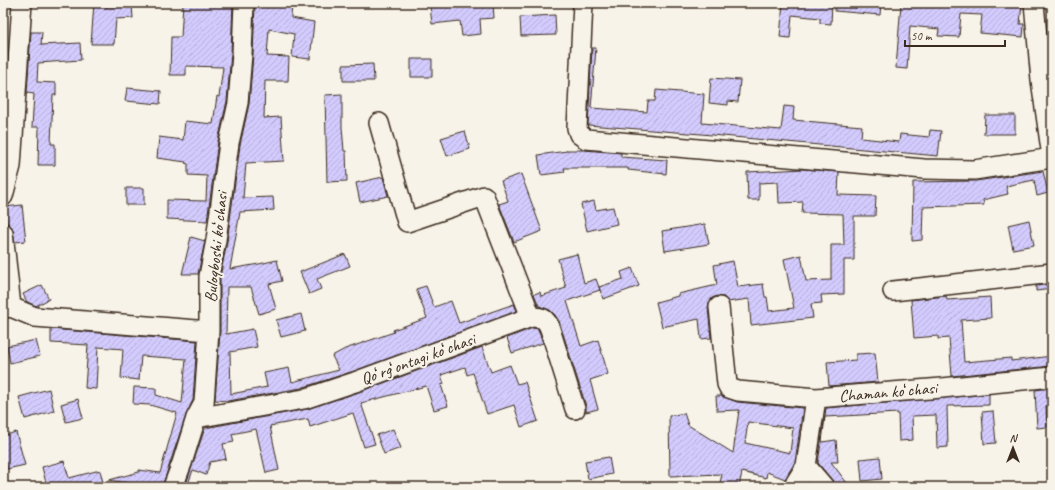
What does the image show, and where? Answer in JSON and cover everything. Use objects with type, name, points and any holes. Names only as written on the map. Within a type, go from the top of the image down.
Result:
[{"type":"street","points":[[3,196],[10,166],[22,3]]},
{"type":"street","name":"Buloqboshi koʻchasi","points":[[173,487],[196,418],[204,403],[209,331],[209,276],[216,240],[229,143],[238,103],[244,3]]},
{"type":"street","points":[[583,3],[577,128],[579,134],[586,139],[924,169],[974,170],[1052,157],[1040,80],[1034,3]]},
{"type":"street","points":[[379,122],[407,222],[484,196],[531,318],[541,317],[547,321],[575,409]]},
{"type":"street","points":[[3,233],[7,307],[34,318],[209,331]]},
{"type":"street","points":[[892,290],[1052,272]]},
{"type":"street","points":[[719,307],[727,384],[729,388],[738,391],[816,398]]},
{"type":"street","name":"Qoʻrgʻontagi koʻchasi","points":[[196,418],[304,399],[531,318]]},
{"type":"street","name":"Chaman koʻchasi","points":[[793,487],[806,466],[816,398],[942,388],[1052,377]]},
{"type":"street","points":[[806,466],[824,487]]},
{"type":"building","points":[[94,3],[105,3],[105,7],[132,5],[133,18],[116,19],[114,44],[91,44]]},
{"type":"building","points":[[183,3],[233,3],[227,101],[218,141],[207,221],[167,219],[167,200],[206,201],[207,176],[188,175],[188,164],[185,163],[186,162],[157,158],[159,137],[183,140],[185,121],[213,124],[217,96],[219,97],[223,67],[186,66],[186,75],[170,75],[171,37],[181,37]]},
{"type":"building","points":[[255,3],[292,3],[291,18],[314,22],[310,59],[292,57],[294,34],[269,29],[267,56],[289,57],[288,81],[265,81],[264,118],[281,117],[284,161],[246,163],[243,198],[273,197],[274,210],[240,212],[230,269],[277,260],[282,281],[269,284],[276,309],[259,314],[251,287],[227,287],[226,334],[253,329],[257,347],[230,352],[231,394],[267,387],[264,373],[289,368],[292,382],[339,370],[332,356],[345,349],[394,332],[393,330],[427,318],[416,289],[426,286],[434,307],[451,301],[459,323],[514,304],[517,311],[351,372],[301,388],[228,401],[215,400],[220,332],[220,277],[227,242],[240,145],[249,104]]},
{"type":"building","points":[[461,3],[493,3],[494,18],[480,19],[481,34],[462,36],[460,21],[432,24],[430,6]]},
{"type":"building","points":[[783,3],[832,3],[831,24],[820,23],[820,18],[792,15],[790,38],[780,37]]},
{"type":"building","points":[[835,3],[881,3],[880,15],[835,11]]},
{"type":"building","points":[[901,3],[1022,3],[1020,24],[1024,24],[1023,37],[980,33],[982,15],[961,14],[959,37],[938,36],[939,29],[910,26],[907,69],[896,68]]},
{"type":"building","points":[[555,15],[556,35],[521,36],[520,17]]},
{"type":"building","points":[[31,32],[42,32],[41,45],[80,43],[81,60],[38,63],[37,82],[56,83],[56,95],[53,95],[51,144],[55,144],[55,165],[38,165],[39,127],[32,127],[34,94],[27,93]]},
{"type":"building","points":[[592,48],[596,48],[591,108],[647,112],[648,101],[655,101],[656,90],[704,94],[702,123],[781,130],[784,106],[794,107],[793,120],[862,126],[861,138],[899,142],[900,134],[929,137],[930,130],[941,131],[938,156],[588,125]]},
{"type":"building","points":[[411,59],[432,59],[432,77],[411,77]]},
{"type":"building","points":[[373,64],[374,81],[343,81],[343,65]]},
{"type":"building","points":[[711,78],[740,80],[738,102],[728,101],[728,105],[709,103]]},
{"type":"building","points":[[127,88],[161,91],[160,104],[125,101]]},
{"type":"building","points":[[342,94],[342,127],[344,151],[346,151],[347,181],[327,182],[325,95]]},
{"type":"building","points":[[985,115],[1015,115],[1015,134],[984,134]]},
{"type":"building","points":[[465,131],[470,149],[447,156],[441,138]]},
{"type":"building","points":[[567,150],[621,153],[621,157],[667,160],[666,174],[628,170],[628,168],[564,168],[565,172],[541,175],[538,155]]},
{"type":"building","points":[[803,169],[839,172],[838,195],[876,196],[875,216],[854,216],[854,260],[844,260],[844,294],[821,295],[822,303],[811,304],[813,318],[751,325],[749,299],[728,302],[724,297],[717,296],[712,298],[709,302],[708,308],[711,338],[701,339],[699,319],[662,327],[656,302],[678,296],[678,294],[717,285],[714,265],[733,261],[738,287],[763,284],[769,311],[794,308],[784,259],[801,255],[806,281],[831,280],[831,245],[844,245],[843,214],[802,213],[803,202],[779,203],[778,182],[759,183],[759,200],[748,200],[747,172]]},
{"type":"building","points":[[1043,171],[1048,193],[1037,196],[1034,180],[1006,186],[1008,194],[983,200],[984,205],[923,207],[922,240],[912,241],[913,182],[976,181]]},
{"type":"building","points":[[521,174],[542,231],[514,242],[499,204],[508,201],[501,181]]},
{"type":"building","points":[[383,177],[388,196],[360,202],[356,183]]},
{"type":"building","points":[[126,188],[144,188],[144,205],[126,205]]},
{"type":"building","points":[[594,201],[596,210],[613,207],[617,224],[587,231],[581,204]]},
{"type":"building","points":[[22,205],[26,241],[15,242],[12,227],[7,223],[5,207]]},
{"type":"building","points":[[1029,220],[1034,245],[1013,249],[1008,225]]},
{"type":"building","points":[[705,224],[709,244],[665,251],[662,231]]},
{"type":"building","points":[[191,237],[205,241],[198,274],[182,274]]},
{"type":"building","points":[[345,254],[350,266],[317,279],[321,289],[309,294],[300,272]]},
{"type":"building","points":[[577,254],[584,283],[596,279],[600,290],[567,301],[581,346],[598,340],[608,374],[590,380],[598,409],[586,412],[586,406],[559,321],[550,310],[539,306],[534,294],[540,292],[541,296],[566,288],[558,259]]},
{"type":"building","points":[[632,268],[639,286],[603,299],[599,287],[623,279],[621,272]]},
{"type":"building","points":[[1052,284],[1052,289],[1036,291],[1036,286]]},
{"type":"building","points":[[42,285],[49,299],[36,306],[27,302],[23,294]]},
{"type":"building","points":[[946,296],[947,300],[990,297],[991,318],[961,320],[964,362],[1011,358],[1011,361],[1052,356],[1052,366],[952,376],[949,338],[938,339],[938,336],[914,338],[911,300]]},
{"type":"building","points":[[301,314],[305,331],[281,337],[276,320]]},
{"type":"building","points":[[533,328],[538,329],[543,343],[512,353],[507,338]]},
{"type":"building","points":[[51,329],[197,341],[193,400],[186,415],[162,487],[152,487],[109,480],[139,472],[139,470],[160,473],[177,413],[150,405],[133,404],[134,387],[156,388],[156,395],[182,403],[186,359],[141,356],[139,380],[121,378],[123,349],[98,347],[96,389],[85,388],[88,345],[51,343]]},
{"type":"building","points":[[36,340],[40,356],[10,363],[7,346]]},
{"type":"building","points":[[482,347],[491,372],[510,365],[517,384],[525,382],[538,421],[521,427],[514,405],[487,414],[473,373],[467,375],[465,367],[441,375],[444,384],[441,385],[448,406],[434,410],[426,386],[361,403],[375,444],[364,447],[353,413],[310,427],[308,419],[270,426],[279,470],[266,473],[256,429],[232,434],[234,442],[223,444],[226,459],[210,462],[206,475],[193,470],[187,487],[185,487],[205,428],[307,409],[359,392]]},
{"type":"building","points":[[875,353],[878,382],[829,386],[827,362],[856,360],[856,354]]},
{"type":"building","points":[[1052,388],[1052,406],[1046,406],[1047,427],[1037,428],[1035,390]]},
{"type":"building","points":[[49,389],[54,411],[25,419],[19,397]]},
{"type":"building","points":[[989,394],[989,405],[947,406],[948,447],[937,448],[936,415],[912,416],[913,440],[899,441],[898,413],[825,417],[822,442],[836,440],[838,462],[831,462],[850,487],[835,487],[832,480],[818,463],[826,408]]},
{"type":"building","points":[[716,396],[723,396],[737,402],[803,408],[795,462],[785,479],[767,472],[766,478],[742,472],[739,487],[719,487],[722,474],[670,476],[669,416],[684,413],[688,425],[733,453],[739,410],[717,411]],"holes":[[[748,422],[793,428],[790,453],[745,443]]]},
{"type":"building","points":[[78,399],[83,418],[66,422],[61,404]]},
{"type":"building","points":[[993,411],[996,443],[984,444],[982,412]]},
{"type":"building","points":[[393,429],[401,448],[384,454],[377,435]]},
{"type":"building","points":[[16,432],[25,465],[7,469],[3,453],[3,436]]},
{"type":"building","points":[[609,457],[612,474],[588,479],[585,461]]},
{"type":"building","points":[[880,457],[882,479],[862,481],[860,459]]},
{"type":"building","points":[[64,461],[69,478],[100,470],[104,487],[47,487],[42,467]]}]
